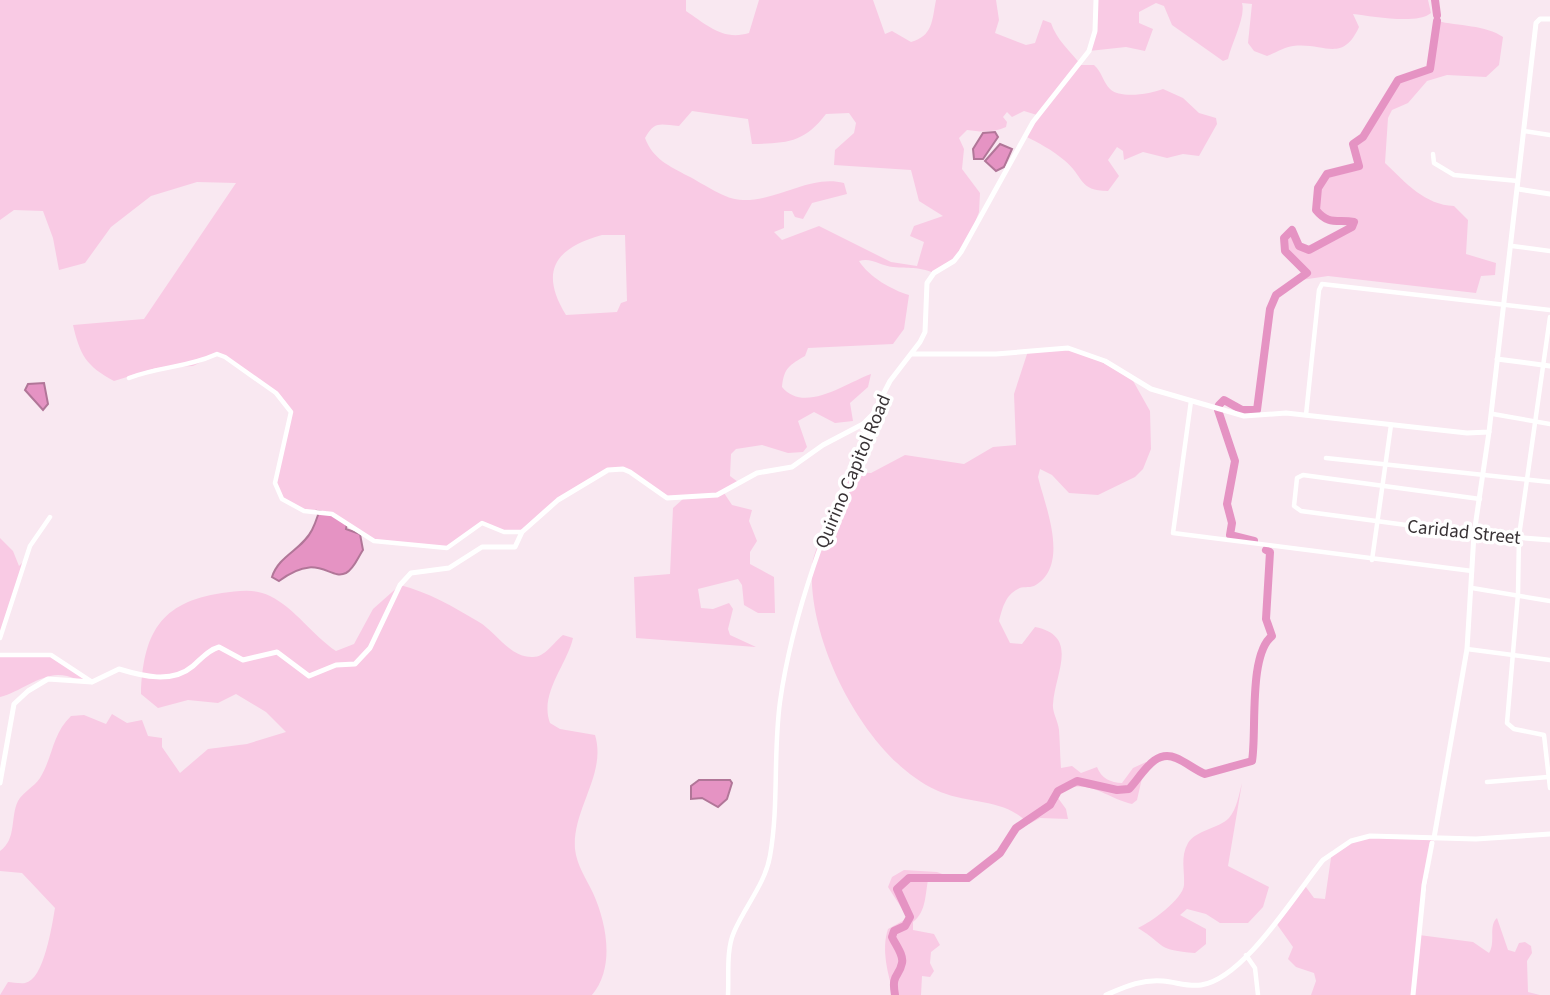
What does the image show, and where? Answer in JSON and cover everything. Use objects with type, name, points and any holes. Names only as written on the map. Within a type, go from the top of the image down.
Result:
[{"type":"street","name":"Quirino Capitol Road","points":[[728,995],[734,932],[760,887],[769,860],[775,746],[790,655],[812,565],[873,414],[890,381],[912,354],[925,332],[927,283],[934,273],[954,261],[961,252],[1033,122],[1081,65],[1095,32],[1097,0]]},
{"type":"street","points":[[1413,995],[1424,885],[1467,649],[1474,534],[1493,414],[1536,23],[1540,19],[1550,19]]},
{"type":"street","points":[[1524,131],[1550,135]]},
{"type":"street","points":[[1433,154],[1436,165],[1454,175],[1519,182]]},
{"type":"street","points":[[1518,189],[1550,194]]},
{"type":"street","points":[[1512,246],[1550,251]]},
{"type":"street","points":[[1306,416],[1322,284],[1550,310]]},
{"type":"street","points":[[1550,317],[1547,366],[1519,536],[1518,594],[1510,654],[1507,723],[1514,729],[1544,735],[1550,788]]},
{"type":"street","points":[[912,354],[996,354],[1068,348],[1105,361],[1152,389],[1244,416],[1277,413],[1467,433],[1489,432]]},
{"type":"street","points":[[129,378],[156,368],[193,366],[217,354],[225,357],[276,393],[291,412],[275,483],[282,499],[304,511],[332,513],[374,541],[447,548],[482,523],[504,532],[522,532]]},
{"type":"street","points":[[1497,359],[1547,366]]},
{"type":"street","points":[[1191,401],[1173,533],[1472,571]]},
{"type":"street","points":[[0,783],[14,704],[48,680],[92,682],[119,669],[142,677],[184,674],[211,649],[219,647],[243,660],[277,652],[309,676],[336,665],[355,664],[370,648],[400,585],[411,573],[449,568],[482,547],[515,547],[522,532],[570,492],[608,470],[623,469],[631,472],[667,498],[717,495],[757,473],[792,467],[823,445],[863,424],[873,414]]},
{"type":"street","points":[[1493,414],[1550,424]]},
{"type":"street","points":[[1372,559],[1391,425]]},
{"type":"street","points":[[1326,458],[1550,482]]},
{"type":"street","name":"Caridad Street","points":[[1383,487],[1303,475],[1297,478],[1294,508],[1474,534],[1550,540]]},
{"type":"street","points":[[1383,487],[1480,499]]},
{"type":"street","points":[[0,638],[30,546],[50,517]]},
{"type":"street","points":[[1472,588],[1550,601]]},
{"type":"street","points":[[1467,649],[1550,660]]},
{"type":"street","points":[[0,654],[51,655],[92,682]]},
{"type":"street","points":[[1487,782],[1548,778]]},
{"type":"street","points":[[1106,995],[1140,982],[1208,984],[1224,975],[1276,923],[1332,851],[1360,837],[1433,841],[1550,834]]},
{"type":"street","points":[[1246,955],[1255,968],[1258,995]]},
{"type":"shaded area","points":[[0,0],[686,0],[686,11],[708,26],[723,33],[740,35],[749,33],[759,0],[873,0],[885,34],[892,31],[911,42],[928,31],[936,0],[996,0],[999,20],[995,33],[1026,45],[1035,43],[1043,20],[1051,23],[1060,40],[1081,65],[1094,65],[1110,89],[1121,94],[1136,95],[1163,89],[1183,98],[1199,113],[1216,118],[1217,124],[1199,156],[1183,154],[1167,158],[1143,152],[1124,160],[1123,151],[1117,147],[1108,160],[1119,176],[1108,191],[1086,185],[1064,160],[1025,136],[1037,115],[1024,111],[1012,117],[1007,112],[1003,117],[1007,122],[1006,127],[987,132],[967,130],[959,138],[964,149],[962,169],[980,193],[979,212],[968,242],[954,261],[934,273],[868,260],[859,261],[881,282],[909,295],[904,329],[893,344],[808,348],[805,356],[792,364],[784,375],[782,387],[791,395],[802,398],[825,394],[871,374],[868,387],[850,403],[853,421],[835,423],[814,412],[798,421],[807,447],[803,452],[788,453],[762,445],[736,449],[731,454],[730,476],[738,482],[724,493],[732,505],[752,510],[749,521],[757,541],[750,552],[750,564],[774,577],[775,613],[758,613],[744,605],[742,585],[738,579],[698,589],[701,608],[713,609],[729,603],[733,609],[728,629],[730,635],[756,647],[636,638],[634,577],[670,574],[673,508],[683,499],[667,498],[631,472],[615,469],[570,492],[522,532],[511,533],[482,523],[447,548],[374,541],[332,514],[304,511],[282,499],[275,483],[291,412],[285,401],[225,357],[217,354],[193,366],[156,368],[114,381],[91,365],[78,344],[73,325],[144,319],[236,183],[197,182],[151,196],[111,227],[85,263],[59,270],[53,238],[43,211],[14,210],[0,220]],"holes":[[[692,111],[748,119],[752,144],[785,142],[810,131],[826,114],[849,113],[856,123],[854,133],[835,150],[834,165],[911,170],[919,201],[943,216],[914,226],[910,236],[924,242],[917,266],[891,262],[819,226],[782,240],[774,232],[784,228],[784,211],[792,211],[795,217],[803,219],[812,203],[847,194],[844,183],[819,182],[743,200],[722,195],[668,165],[657,157],[645,138],[655,126],[679,126]],[[602,235],[625,235],[627,301],[621,303],[617,312],[566,315],[554,286],[556,263],[573,247]]]},
{"type":"shaded area","points":[[1096,0],[1428,0],[1431,13],[1415,19],[1353,14],[1359,27],[1346,45],[1331,49],[1293,46],[1267,56],[1254,51],[1248,43],[1252,4],[1242,3],[1238,30],[1228,59],[1223,61],[1172,25],[1164,6],[1156,3],[1139,12],[1139,23],[1153,29],[1145,51],[1126,47],[1089,51],[1095,31]]},
{"type":"shaded area","points":[[1437,21],[1480,28],[1503,37],[1499,65],[1486,77],[1447,75],[1427,81],[1408,103],[1392,110],[1388,118],[1385,163],[1417,192],[1434,202],[1454,206],[1468,220],[1466,254],[1496,263],[1495,275],[1481,276],[1476,293],[1328,276],[1301,280],[1307,273],[1285,251],[1284,238],[1292,230],[1299,246],[1309,250],[1352,227],[1353,222],[1329,220],[1316,210],[1318,188],[1327,174],[1359,166],[1353,144],[1363,137],[1398,80],[1430,69]]},
{"type":"shaded area","points":[[995,132],[998,137],[983,159],[974,159],[973,149],[983,133]]},
{"type":"shaded area","points":[[1000,144],[1012,149],[1004,167],[996,171],[985,161]]},
{"type":"shaded area","points":[[1028,351],[1082,351],[1132,379],[1150,411],[1151,449],[1143,469],[1135,477],[1098,495],[1069,493],[1052,475],[1040,469],[1038,477],[1052,535],[1051,565],[1045,577],[1034,586],[1020,588],[1010,595],[999,621],[1010,643],[1022,644],[1035,627],[1057,638],[1061,647],[1062,657],[1053,707],[1059,730],[1061,768],[1072,766],[1081,773],[1097,767],[1107,779],[1122,783],[1133,768],[1146,762],[1149,769],[1142,778],[1137,800],[1132,804],[1091,788],[1073,787],[1063,789],[1058,798],[1066,809],[1068,819],[1040,818],[1029,824],[1008,809],[936,790],[910,774],[886,752],[846,694],[831,662],[819,629],[813,596],[812,566],[817,547],[849,472],[871,473],[905,455],[964,464],[993,447],[1016,445],[1014,394]]},
{"type":"shaded area","points":[[44,383],[48,404],[43,410],[25,390],[28,384]]},
{"type":"shaded area","points":[[317,511],[332,514],[347,523],[346,529],[360,534],[363,550],[354,566],[346,573],[340,574],[313,567],[293,572],[279,581],[272,577],[280,563],[308,537],[318,515]]},
{"type":"shaded area","points":[[0,538],[13,551],[19,566],[26,559],[0,638]]},
{"type":"shaded area","points":[[400,585],[431,596],[460,611],[485,626],[510,649],[525,656],[541,655],[563,635],[573,638],[551,690],[548,712],[550,723],[560,729],[595,735],[597,764],[575,834],[576,855],[598,905],[605,932],[604,972],[592,995],[0,995],[8,982],[25,983],[32,980],[46,951],[55,908],[22,873],[0,871],[0,851],[9,840],[18,801],[40,778],[60,730],[71,716],[84,715],[106,724],[112,714],[127,723],[142,720],[148,736],[162,738],[162,747],[180,773],[208,749],[247,744],[286,732],[266,712],[236,694],[218,703],[188,700],[158,708],[141,694],[146,654],[159,624],[183,604],[201,597],[222,593],[258,592],[279,601],[336,651],[354,644],[373,609]]},
{"type":"shaded area","points":[[0,655],[51,655],[92,682],[63,675],[50,676],[0,697]]},
{"type":"shaded area","points":[[699,780],[730,780],[732,783],[727,799],[718,807],[702,798],[691,799],[691,786]]},
{"type":"shaded area","points":[[1242,783],[1228,866],[1269,887],[1263,907],[1248,923],[1220,923],[1206,914],[1187,909],[1180,915],[1206,929],[1206,944],[1195,953],[1167,949],[1138,928],[1158,916],[1178,897],[1184,885],[1183,859],[1188,843],[1196,835],[1229,818],[1236,806]]},
{"type":"shaded area","points":[[1360,837],[1434,838],[1419,935],[1473,942],[1489,953],[1493,925],[1497,918],[1508,950],[1515,952],[1519,943],[1525,942],[1531,946],[1532,953],[1527,961],[1528,992],[1540,995],[1311,995],[1316,981],[1314,973],[1296,967],[1288,959],[1293,947],[1276,923],[1303,883],[1314,898],[1325,899],[1332,851]]},
{"type":"shaded area","points":[[904,870],[937,872],[953,878],[928,880],[923,909],[913,922],[913,930],[934,934],[940,945],[931,952],[930,963],[934,971],[930,977],[922,976],[921,995],[894,995],[886,962],[888,929],[908,918],[888,887],[892,877]]},
{"type":"waterway","points":[[1435,0],[1437,15]]},
{"type":"waterway","points":[[1219,405],[1224,400],[1242,410],[1257,410],[1270,309],[1276,295],[1307,273],[1285,251],[1284,238],[1292,230],[1299,246],[1309,250],[1352,227],[1354,222],[1330,220],[1316,210],[1318,188],[1327,174],[1359,166],[1353,144],[1363,137],[1398,80],[1430,69],[1437,21]]},
{"type":"waterway","points":[[1218,410],[1235,461],[1227,504],[1232,523],[1230,535],[1254,541]]},
{"type":"waterway","points":[[895,995],[895,979],[902,960],[892,937],[894,931],[905,926],[910,917],[897,889],[909,878],[968,878],[1000,853],[1016,828],[1050,805],[1058,791],[1077,781],[1117,790],[1129,789],[1149,765],[1168,756],[1205,774],[1252,761],[1256,677],[1264,646],[1272,636],[1266,619],[1270,552],[1266,550]]}]
